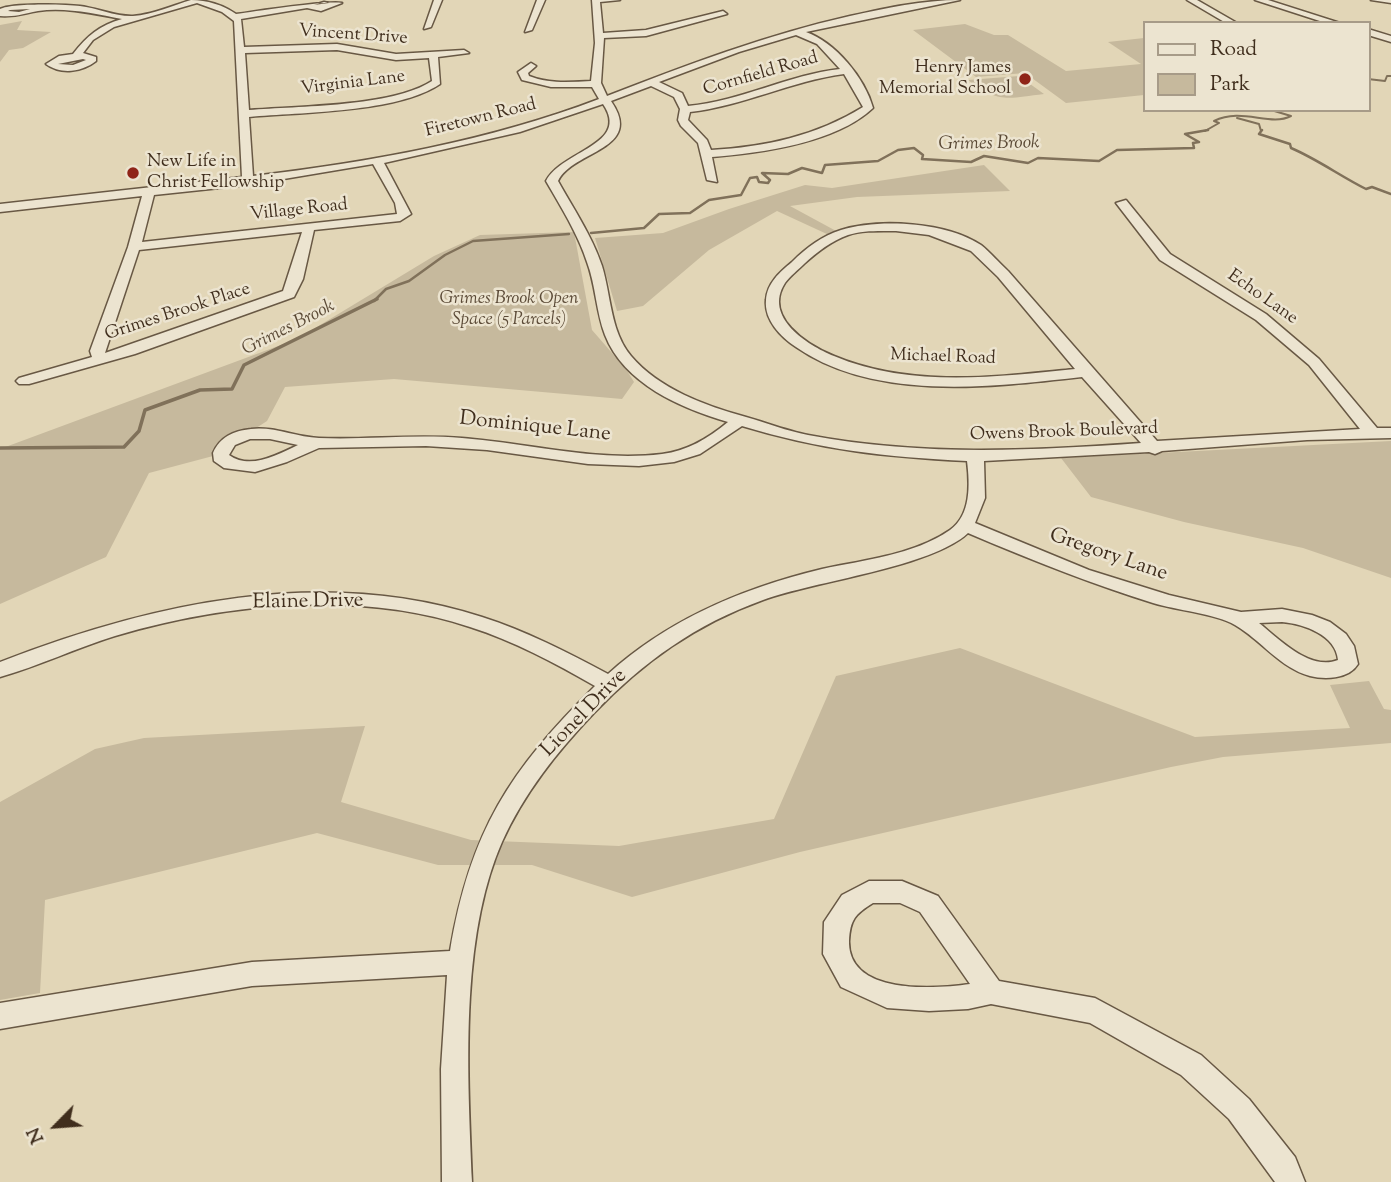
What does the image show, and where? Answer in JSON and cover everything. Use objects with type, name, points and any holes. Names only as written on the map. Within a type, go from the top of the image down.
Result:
[{"type":"street","points":[[76,56],[98,32],[130,18],[196,0],[236,16],[304,7]]},
{"type":"street","points":[[427,27],[438,0]]},
{"type":"street","points":[[528,30],[541,0]]},
{"type":"street","points":[[607,99],[596,85],[599,36],[596,0],[616,0]]},
{"type":"street","name":"Firetown Road","points":[[0,208],[248,181],[377,160],[516,130],[607,99],[702,62],[794,32],[876,12],[956,0]]},
{"type":"street","points":[[1191,0],[1229,21]]},
{"type":"street","points":[[1259,0],[1329,21]]},
{"type":"street","points":[[1375,0],[1391,1]]},
{"type":"street","points":[[0,12],[20,6],[37,9],[78,8],[130,18]]},
{"type":"street","points":[[599,36],[646,33],[723,14]]},
{"type":"street","points":[[236,16],[248,181]]},
{"type":"street","points":[[708,154],[785,144],[868,108],[868,103],[835,56],[818,41],[794,32]]},
{"type":"street","points":[[1370,33],[1391,39]]},
{"type":"street","name":"Vincent Drive","points":[[240,50],[328,47],[388,57],[464,53]]},
{"type":"street","name":"Virginia Lane","points":[[243,114],[367,102],[421,93],[437,82],[433,55]]},
{"type":"street","points":[[531,66],[523,72],[525,78],[530,81],[596,85]]},
{"type":"street","name":"Cornfield Road","points":[[685,109],[719,107],[804,77],[845,71]]},
{"type":"street","points":[[651,82],[678,95],[685,109],[683,120],[686,126],[703,142],[708,154],[713,180]]},
{"type":"street","name":"Owens Brook Boulevard","points":[[607,99],[615,121],[608,139],[568,164],[553,176],[552,181],[588,248],[610,333],[624,357],[638,372],[691,404],[762,430],[904,454],[1022,457],[1391,433]]},
{"type":"street","name":"Village Road","points":[[134,247],[377,221],[405,214],[404,204],[385,180],[377,160]]},
{"type":"street","name":"Grimes Brook Place","points":[[149,193],[134,247],[97,351],[100,359],[289,294],[296,279],[309,227]]},
{"type":"street","name":"Echo Lane","points":[[1122,203],[1165,257],[1261,317],[1314,362],[1372,433]]},
{"type":"street","name":"Michael Road","points":[[1086,372],[961,381],[870,372],[831,360],[791,337],[776,318],[774,293],[783,278],[808,254],[840,233],[896,227],[930,231],[959,240],[987,258],[1155,449]]},
{"type":"street","points":[[24,381],[100,359]]},
{"type":"street","name":"Dominique Lane","points":[[316,443],[261,465],[234,466],[220,457],[228,442],[252,433],[316,443],[444,442],[644,461],[689,453],[719,438],[738,422]]},
{"type":"street","points":[[964,525],[976,505],[979,482],[975,456]]},
{"type":"street","name":"Gregory Lane","points":[[964,525],[1082,574],[1165,600],[1241,618],[1294,617],[1312,622],[1345,645],[1349,655],[1348,663],[1328,672],[1312,669],[1278,649],[1241,618]]},
{"type":"street","name":"Lionel Drive","points":[[457,1182],[454,1052],[461,962],[476,880],[499,826],[527,776],[563,732],[609,684],[672,634],[732,604],[792,584],[932,545],[957,533],[964,525]]},
{"type":"street","name":"Elaine Drive","points":[[0,670],[83,639],[176,613],[261,602],[326,600],[398,604],[474,621],[558,656],[609,684]]},
{"type":"street","points":[[991,992],[929,904],[902,892],[869,892],[851,903],[836,922],[836,954],[850,979],[864,987],[887,996],[929,999],[968,997],[991,992],[1095,1011],[1191,1065],[1239,1109],[1284,1168],[1290,1182]]},
{"type":"street","points":[[0,1016],[251,974],[461,962]]},
{"type":"green space","points":[[22,21],[17,30],[51,32],[23,48],[9,50],[0,62],[0,25]]},
{"type":"green space","points":[[965,24],[994,35],[1008,35],[1066,71],[1141,64],[1108,42],[1142,38],[1142,95],[1066,103],[1025,73],[976,77],[913,30]]},
{"type":"green space","points":[[1019,76],[1044,94],[1004,98],[988,93],[968,80]]},
{"type":"green space","name":"Grimes Brook Open Space (5 Parcels)","points":[[984,165],[1010,191],[857,197],[790,206],[838,232],[829,235],[777,211],[709,250],[643,306],[617,311],[595,238],[663,233],[805,185],[832,188]]},
{"type":"green space","name":"Grimes Brook Open Space (5 Parcels)","points":[[574,232],[592,330],[634,382],[622,399],[394,379],[285,387],[267,421],[213,456],[149,473],[106,557],[0,604],[0,449],[297,339],[434,256],[480,235]]},
{"type":"green space","points":[[1391,441],[1391,578],[1303,548],[1184,522],[1091,497],[1061,458]]},
{"type":"green space","points":[[960,648],[1195,737],[1350,728],[1330,685],[1369,681],[1384,709],[1391,710],[1391,743],[1223,757],[1171,767],[800,852],[632,897],[532,865],[438,865],[317,833],[45,900],[40,993],[0,1000],[0,802],[95,749],[144,738],[365,726],[341,802],[471,840],[619,846],[774,819],[836,676]]},
{"type":"waterway","name":"Grimes Brook","points":[[1370,79],[1385,81],[1387,76],[1391,76]]},
{"type":"waterway","name":"Grimes Brook","points":[[1206,130],[1219,123],[1214,121],[1224,117],[1283,119],[1291,116],[1278,112]]},
{"type":"waterway","points":[[1237,118],[1259,124],[1261,131]]},
{"type":"waterway","name":"Grimes Brook","points":[[591,233],[644,228],[659,214],[690,213],[709,200],[741,195],[750,178],[757,177],[759,182],[768,183],[770,180],[762,173],[788,174],[802,168],[822,173],[825,165],[878,161],[898,150],[914,148],[923,155],[922,159],[971,162],[984,156],[1028,163],[1038,158],[1099,161],[1117,150],[1194,148],[1193,143],[1199,142],[1185,134],[1206,130]]},
{"type":"waterway","points":[[1262,130],[1259,134],[1290,144],[1291,148],[1366,189],[1372,187],[1391,194]]},
{"type":"waterway","name":"Grimes Brook","points":[[375,300],[386,289],[409,281],[445,255],[473,241],[569,234]]},
{"type":"waterway","name":"Grimes Brook","points":[[0,448],[124,447],[139,431],[145,410],[200,390],[232,389],[244,365],[375,300]]},
{"type":"place","name":"Henry James Memorial School","points":[[1025,79]]},
{"type":"place","name":"New Life in Christ Fellowship","points":[[133,173]]}]
